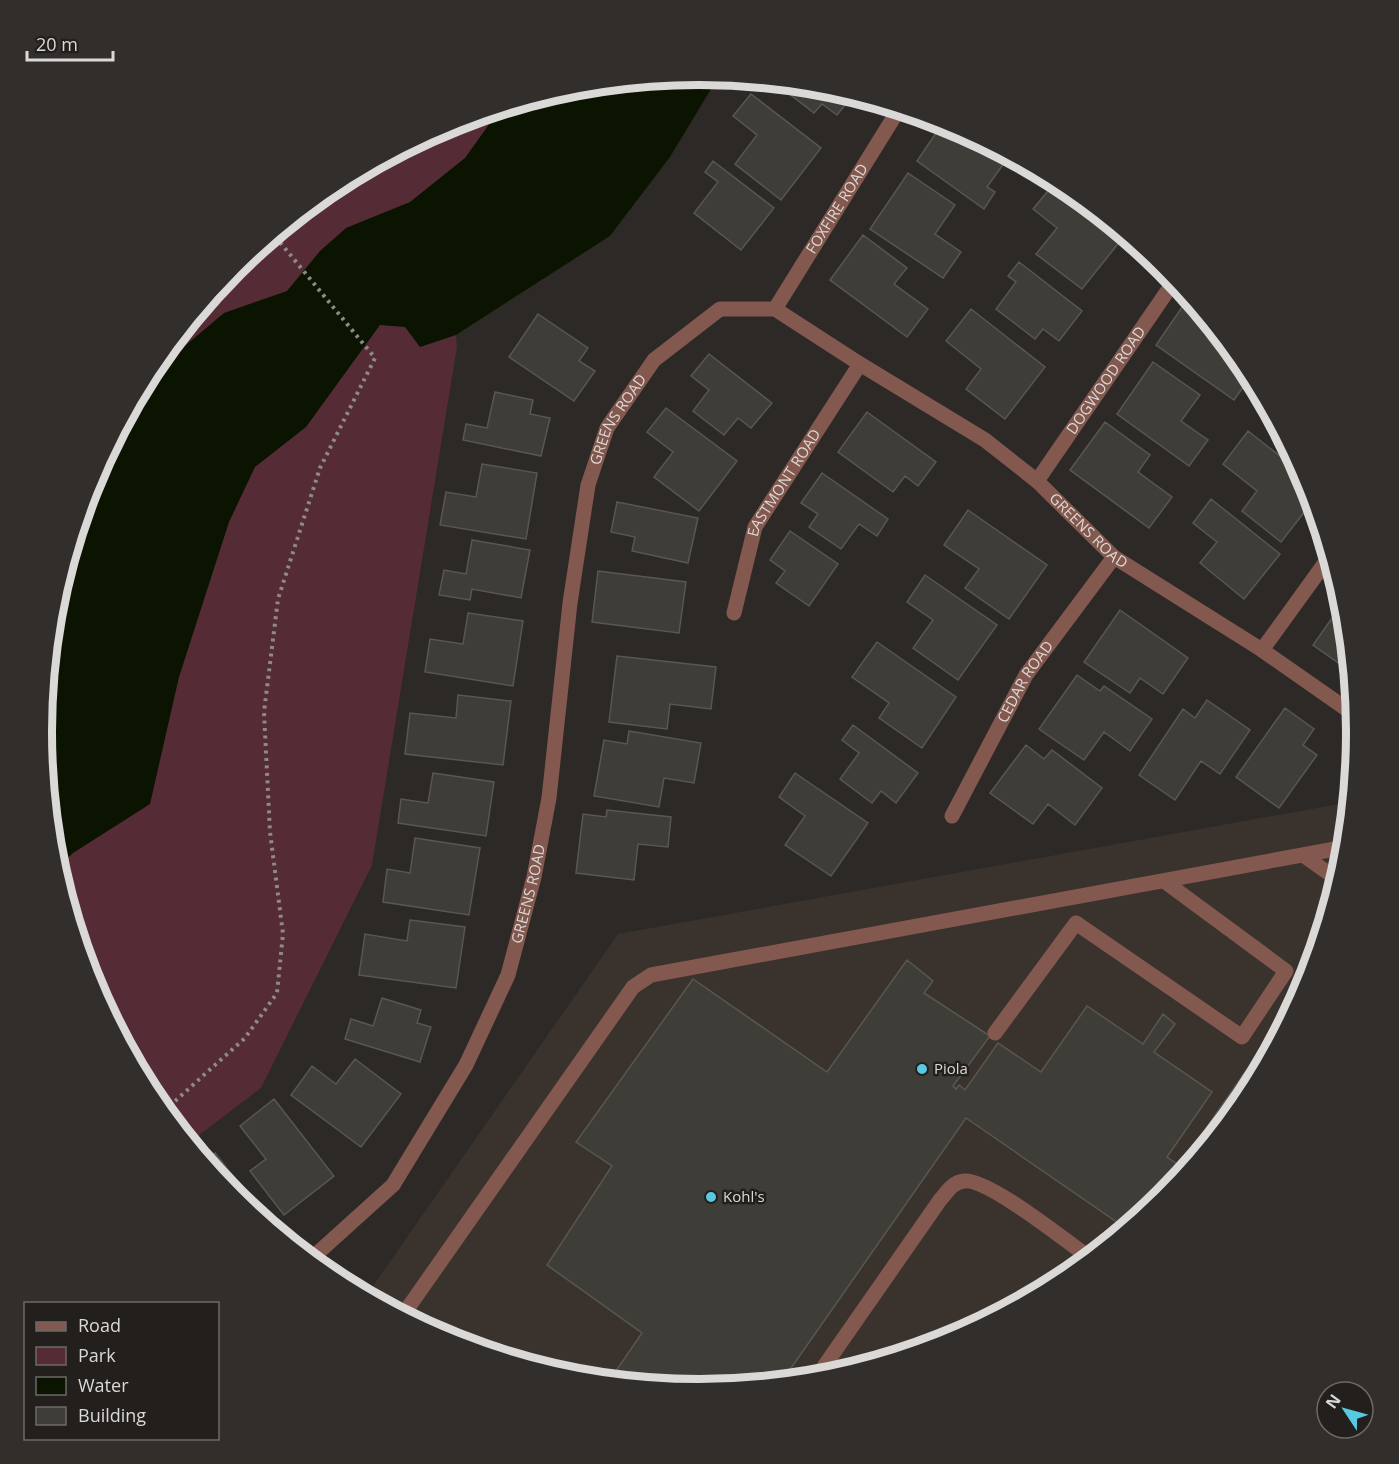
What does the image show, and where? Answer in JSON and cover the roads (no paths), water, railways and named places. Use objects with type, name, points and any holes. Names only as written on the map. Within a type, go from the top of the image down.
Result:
[{"type":"street","name":"FOXFIRE ROAD","points":[[775,309],[895,115]]},
{"type":"street","name":"DOGWOOD ROAD","points":[[1037,481],[1170,288]]},
{"type":"street","name":"GREENS ROAD","points":[[318,1254],[393,1185],[466,1065],[508,975],[534,877],[549,798],[570,603],[588,485],[607,428],[654,360],[720,309],[775,309],[985,440],[1037,481],[1114,557],[1262,650],[1345,708]]},
{"type":"street","name":"EASTMONT ROAD","points":[[734,613],[754,527],[860,364]]},
{"type":"street","name":"CEDAR ROAD","points":[[952,816],[1026,675],[1114,557]]},
{"type":"street","points":[[1262,650],[1324,564]]},
{"type":"street","points":[[407,1309],[633,987],[651,975],[1336,849]]},
{"type":"street","points":[[1303,855],[1330,874]]},
{"type":"street","points":[[1070,898],[1076,923],[1242,1037],[1286,971],[1164,881]]},
{"type":"street","points":[[995,1034],[1076,923]]},
{"type":"street","points":[[823,1367],[939,1200],[956,1183],[967,1180],[979,1182],[997,1192],[1083,1253]]},
{"type":"water","points":[[713,85],[670,157],[610,236],[456,335],[420,347],[405,327],[380,325],[306,427],[255,467],[229,522],[179,677],[150,804],[65,860],[58,816],[52,732],[58,648],[65,606],[87,524],[119,446],[139,408],[186,345],[224,313],[287,291],[320,251],[346,228],[410,202],[465,158],[493,119],[532,107],[573,97],[615,91],[657,86]]},
{"type":"place","name":"Piola","points":[[922,1069]]},
{"type":"place","name":"Kohl's","points":[[711,1197]]}]
